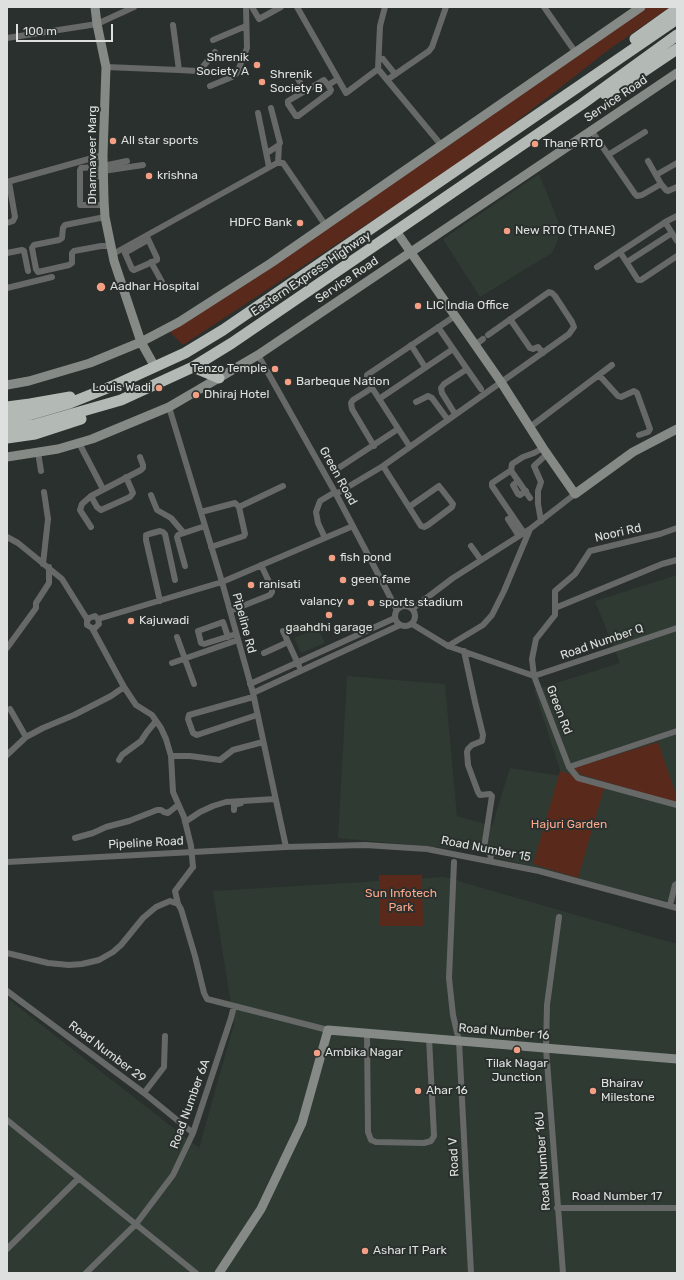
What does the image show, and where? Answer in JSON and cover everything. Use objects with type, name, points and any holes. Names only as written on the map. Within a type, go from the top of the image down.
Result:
[{"type":"highway","points":[[573,91],[608,59],[677,10]]},
{"type":"highway","points":[[573,91],[677,20]]},
{"type":"highway","points":[[582,104],[677,35]]},
{"type":"highway","points":[[582,104],[625,84],[677,49]]},
{"type":"highway","name":"Eastern Express Highway","points":[[7,417],[32,414],[70,404],[185,353],[224,330],[573,91]]},
{"type":"highway","name":"Eastern Express Highway","points":[[7,428],[34,425],[121,400],[193,367],[232,343],[582,104]]},
{"type":"highway","points":[[193,367],[218,378]]},
{"type":"highway","points":[[7,407],[65,398],[115,385]]},
{"type":"highway","points":[[7,438],[36,434],[70,423],[121,400]]},
{"type":"street","name":"Dharmaveer Marg","points":[[95,7],[96,24],[106,67],[103,155],[104,204],[106,217],[112,250],[141,342],[155,367]]},
{"type":"street","points":[[7,38],[96,24],[134,7]]},
{"type":"street","points":[[210,86],[232,77],[236,73],[247,48],[246,7]]},
{"type":"street","points":[[252,7],[259,19],[281,7]]},
{"type":"street","points":[[297,7],[346,93],[378,69]]},
{"type":"street","points":[[385,7],[380,26],[378,69],[442,146]]},
{"type":"street","points":[[386,80],[429,51],[446,7]]},
{"type":"street","points":[[544,7],[576,53]]},
{"type":"street","points":[[7,385],[30,381],[90,363],[141,342],[180,322],[326,226],[641,7]]},
{"type":"street","points":[[173,25],[179,70]]},
{"type":"street","points":[[213,40],[246,26]]},
{"type":"street","points":[[106,67],[197,71],[201,69],[215,52]]},
{"type":"street","points":[[383,59],[395,74]]},
{"type":"street","name":"Service Road","points":[[7,457],[58,449],[79,443],[169,408],[258,355],[677,73]]},
{"type":"street","points":[[298,79],[305,91]]},
{"type":"street","points":[[328,85],[338,79]]},
{"type":"street","points":[[324,80],[328,85],[331,90],[330,92],[296,116],[288,104],[288,101],[324,80]]},
{"type":"street","points":[[271,108],[280,143],[278,163]]},
{"type":"street","points":[[258,113],[269,167]]},
{"type":"street","points":[[591,130],[634,194],[637,196],[642,195],[660,184]]},
{"type":"street","points":[[608,155],[646,132]]},
{"type":"street","points":[[267,153],[279,145]]},
{"type":"street","points":[[7,223],[13,221],[15,217],[8,182],[103,155]]},
{"type":"street","points":[[104,204],[80,205],[81,168],[96,168],[97,176],[103,171],[127,161]]},
{"type":"street","points":[[648,161],[660,184],[666,190],[668,191],[677,187]]},
{"type":"street","points":[[147,238],[157,260],[132,270],[126,253],[147,238],[278,163],[283,163],[326,226]]},
{"type":"street","points":[[656,175],[677,163]]},
{"type":"street","points":[[103,171],[143,165]]},
{"type":"street","points":[[597,267],[665,222],[677,216]]},
{"type":"street","points":[[106,217],[65,225],[63,228],[62,238],[59,240],[34,245],[32,248],[36,269],[38,272],[69,265],[72,262],[72,253],[74,251],[101,246],[112,250],[147,238]]},
{"type":"street","points":[[665,222],[677,241]]},
{"type":"street","points":[[396,231],[501,382],[545,451],[575,494]]},
{"type":"street","points":[[627,262],[672,233]]},
{"type":"street","points":[[7,253],[22,250],[24,251],[28,271]]},
{"type":"street","points":[[620,252],[637,278],[641,280],[677,256]]},
{"type":"street","points":[[151,262],[162,282]]},
{"type":"street","points":[[7,288],[52,277]]},
{"type":"street","points":[[325,538],[318,524],[316,512],[320,502],[383,466],[543,353],[569,334],[574,328],[572,322],[552,293],[549,292],[488,334]]},
{"type":"street","points":[[410,447],[367,380],[367,374],[455,316]]},
{"type":"street","points":[[510,320],[530,348],[533,349],[538,347],[543,353]]},
{"type":"street","points":[[438,327],[481,389]]},
{"type":"street","points":[[475,345],[483,339]]},
{"type":"street","points":[[411,345],[425,367]]},
{"type":"street","points":[[379,399],[453,349]]},
{"type":"street","name":"Green Road","points":[[258,355],[336,493],[397,610]]},
{"type":"street","points":[[530,426],[612,365]]},
{"type":"street","points":[[455,414],[442,393],[441,388],[444,384],[467,369]]},
{"type":"street","points":[[599,375],[618,396],[621,397],[634,391],[637,392],[650,429],[648,432],[639,435]]},
{"type":"street","points":[[372,388],[353,400],[351,403],[352,410],[374,446]]},
{"type":"street","points":[[416,402],[428,396],[432,398],[448,420]]},
{"type":"street","name":"Pipeline Rd","points":[[169,408],[212,547],[253,695],[286,847]]},
{"type":"street","points":[[412,609],[453,578],[541,521],[575,494],[633,452],[677,429]]},
{"type":"street","points":[[334,471],[398,430]]},
{"type":"street","points":[[79,443],[103,489]]},
{"type":"street","points":[[530,498],[511,471],[512,464],[523,457],[532,458],[545,451]]},
{"type":"street","points":[[541,521],[538,504],[538,491],[541,482],[534,466],[545,451]]},
{"type":"street","points":[[38,452],[41,470]]},
{"type":"street","points":[[91,527],[80,510],[82,504],[91,496],[143,468],[140,457]]},
{"type":"street","points":[[383,466],[422,526],[424,527],[452,507],[453,504],[440,486],[410,507]]},
{"type":"street","points":[[511,471],[492,483],[492,486],[524,533]]},
{"type":"street","points":[[91,496],[97,507],[101,510],[130,497],[132,493],[126,477]]},
{"type":"street","points":[[239,507],[283,486]]},
{"type":"street","points":[[7,648],[36,608],[36,603],[49,584],[46,566],[48,518],[44,492]]},
{"type":"street","points":[[151,495],[157,510],[171,518],[183,532]]},
{"type":"street","points":[[201,512],[236,503],[239,507],[245,534],[244,536],[212,547]]},
{"type":"street","points":[[508,519],[524,533]]},
{"type":"street","points":[[185,566],[177,537],[178,535],[183,532],[205,526]]},
{"type":"street","points":[[88,619],[91,616],[95,616],[98,619],[222,582],[353,526]]},
{"type":"street","name":"Noori Rd","points":[[534,676],[532,659],[536,639],[555,615],[554,591],[576,574],[590,551],[660,534],[677,528]]},
{"type":"street","points":[[160,601],[146,535],[160,531],[165,534],[175,580]]},
{"type":"street","points":[[448,646],[483,625],[492,615],[504,592],[524,533]]},
{"type":"street","points":[[7,537],[18,543],[62,579],[88,619],[87,625],[92,628],[124,687],[136,705],[152,715],[164,734],[172,756],[173,792],[185,822],[191,846],[192,867],[175,891],[178,904],[186,924],[205,997],[210,1000],[328,1030],[302,1122],[261,1210],[219,1273]]},
{"type":"street","points":[[471,546],[481,560]]},
{"type":"street","points":[[555,608],[662,564],[677,560]]},
{"type":"street","points":[[230,612],[270,595],[272,592],[261,565]]},
{"type":"street","points":[[257,715],[197,735],[193,733],[188,719],[189,715],[253,695],[301,671],[400,626],[406,627],[412,624],[415,618],[412,609],[402,606],[397,610],[395,614],[395,621],[400,626]]},
{"type":"street","points":[[250,684],[395,618]]},
{"type":"street","points":[[92,628],[98,627],[98,619]]},
{"type":"street","points":[[228,636],[223,622],[198,631],[201,643],[204,644],[228,636],[237,637]]},
{"type":"street","name":"Green Rd","points":[[412,624],[448,646],[534,676],[568,767],[578,778],[677,805]]},
{"type":"street","name":"Road Number Q","points":[[534,676],[677,628]]},
{"type":"street","points":[[283,631],[301,671]]},
{"type":"street","points":[[177,637],[194,684]]},
{"type":"street","points":[[172,662],[237,637]]},
{"type":"street","points":[[264,653],[288,642]]},
{"type":"street","points":[[464,651],[483,735],[482,741],[472,745],[468,749],[468,765],[480,795],[490,794],[492,796],[484,848],[491,855],[490,861]]},
{"type":"street","points":[[7,755],[26,737],[74,715],[111,696],[124,687]]},
{"type":"street","points":[[10,709],[26,737]]},
{"type":"street","points":[[119,760],[122,755],[142,741],[156,721]]},
{"type":"street","points":[[568,767],[677,731]]},
{"type":"street","points":[[172,756],[190,756],[220,760],[233,750],[263,742]]},
{"type":"street","points":[[185,822],[200,812],[226,802],[275,799]]},
{"type":"street","points":[[234,810],[234,805],[244,801]]},
{"type":"street","points":[[75,838],[93,834],[106,826],[130,821],[158,810],[168,813],[178,806]]},
{"type":"street","name":"Road Number 15","points":[[286,847],[365,845],[427,849],[539,871],[677,908]]},
{"type":"street","name":"Pipeline Road","points":[[7,862],[286,847]]},
{"type":"street","name":"Road V","points":[[454,862],[450,978],[453,1015],[459,1041],[471,1273]]},
{"type":"street","points":[[670,905],[675,885],[677,884]]},
{"type":"street","points":[[7,953],[48,963],[69,965],[99,960],[113,952],[121,945],[142,918],[156,907],[170,901],[178,904]]},
{"type":"street","name":"Road Number 16U","points":[[559,917],[547,1005],[546,1048],[563,1273]]},
{"type":"street","name":"Road Number 29","points":[[7,991],[144,1093],[193,1132]]},
{"type":"street","name":"Road Number 6A","points":[[86,1273],[136,1224],[173,1175],[193,1132],[232,1018],[234,1006]]},
{"type":"street","name":"Road Number 16","points":[[328,1030],[677,1059]]},
{"type":"street","points":[[367,1033],[368,1132],[371,1140],[376,1142],[424,1143],[431,1141],[434,1136],[428,1038]]},
{"type":"street","points":[[144,1093],[164,1067],[165,1036]]},
{"type":"street","points":[[7,1120],[196,1273]]},
{"type":"street","points":[[7,1250],[79,1178]]},
{"type":"street","name":"Road Number 17","points":[[557,1208],[677,1208]]},
{"type":"shaded area","name":"New RTO (THANE)","points":[[539,174],[559,223],[558,240],[552,253],[480,297],[443,239]]},
{"type":"shaded area","points":[[677,575],[677,904],[466,850],[338,838],[347,676],[445,684],[457,816],[492,826],[510,768],[562,776],[534,690],[620,663],[595,601]]},
{"type":"shaded area","points":[[318,628],[325,643],[301,653],[294,638]]},
{"type":"shaded area","points":[[444,877],[677,944],[677,1273],[7,1273],[7,998],[199,1148],[234,1024],[213,891]]},
{"type":"green space","points":[[647,7],[670,7],[608,50],[478,151],[183,345],[170,332],[464,134]]},
{"type":"green space","points":[[658,742],[677,798],[677,803],[579,774],[574,768]]},
{"type":"green space","name":"Hajuri Garden","points":[[560,771],[605,785],[578,878],[533,864]]},
{"type":"green space","name":"Sun Infotech Park","points":[[379,875],[422,875],[423,926],[379,926]]},
{"type":"place","name":"Shrenik Society A","points":[[257,65]]},
{"type":"place","name":"Shrenik Society B","points":[[262,82]]},
{"type":"place","name":"All star sports","points":[[113,141]]},
{"type":"place","name":"Thane RTO","points":[[535,144]]},
{"type":"place","name":"krishna","points":[[149,176]]},
{"type":"place","name":"HDFC Bank","points":[[300,223]]},
{"type":"place","name":"New RTO (THANE)","points":[[507,231]]},
{"type":"place","name":"Aadhar Hospital","points":[[101,287]]},
{"type":"place","name":"LIC India Office","points":[[418,306]]},
{"type":"place","name":"Tenzo Temple","points":[[275,369]]},
{"type":"place","name":"Barbeque Nation","points":[[288,382]]},
{"type":"place","name":"Louis Wadi","points":[[159,388]]},
{"type":"place","name":"Dhiraj Hotel","points":[[196,395]]},
{"type":"place","name":"fish pond","points":[[332,558]]},
{"type":"place","name":"geen fame","points":[[343,580]]},
{"type":"place","name":"ranisati","points":[[251,585]]},
{"type":"place","name":"valancy","points":[[351,602]]},
{"type":"place","name":"sports stadium","points":[[371,603]]},
{"type":"place","name":"gaahdhi garage","points":[[329,615]]},
{"type":"place","name":"Kajuwadi","points":[[131,621]]},
{"type":"place","name":"Tilak Nagar Junction","points":[[517,1050]]},
{"type":"place","name":"Ambika Nagar","points":[[317,1053]]},
{"type":"place","name":"Ahar 16","points":[[418,1091]]},
{"type":"place","name":"Bhairav Milestone","points":[[593,1091]]},
{"type":"place","name":"Ashar IT Park","points":[[365,1251]]}]
